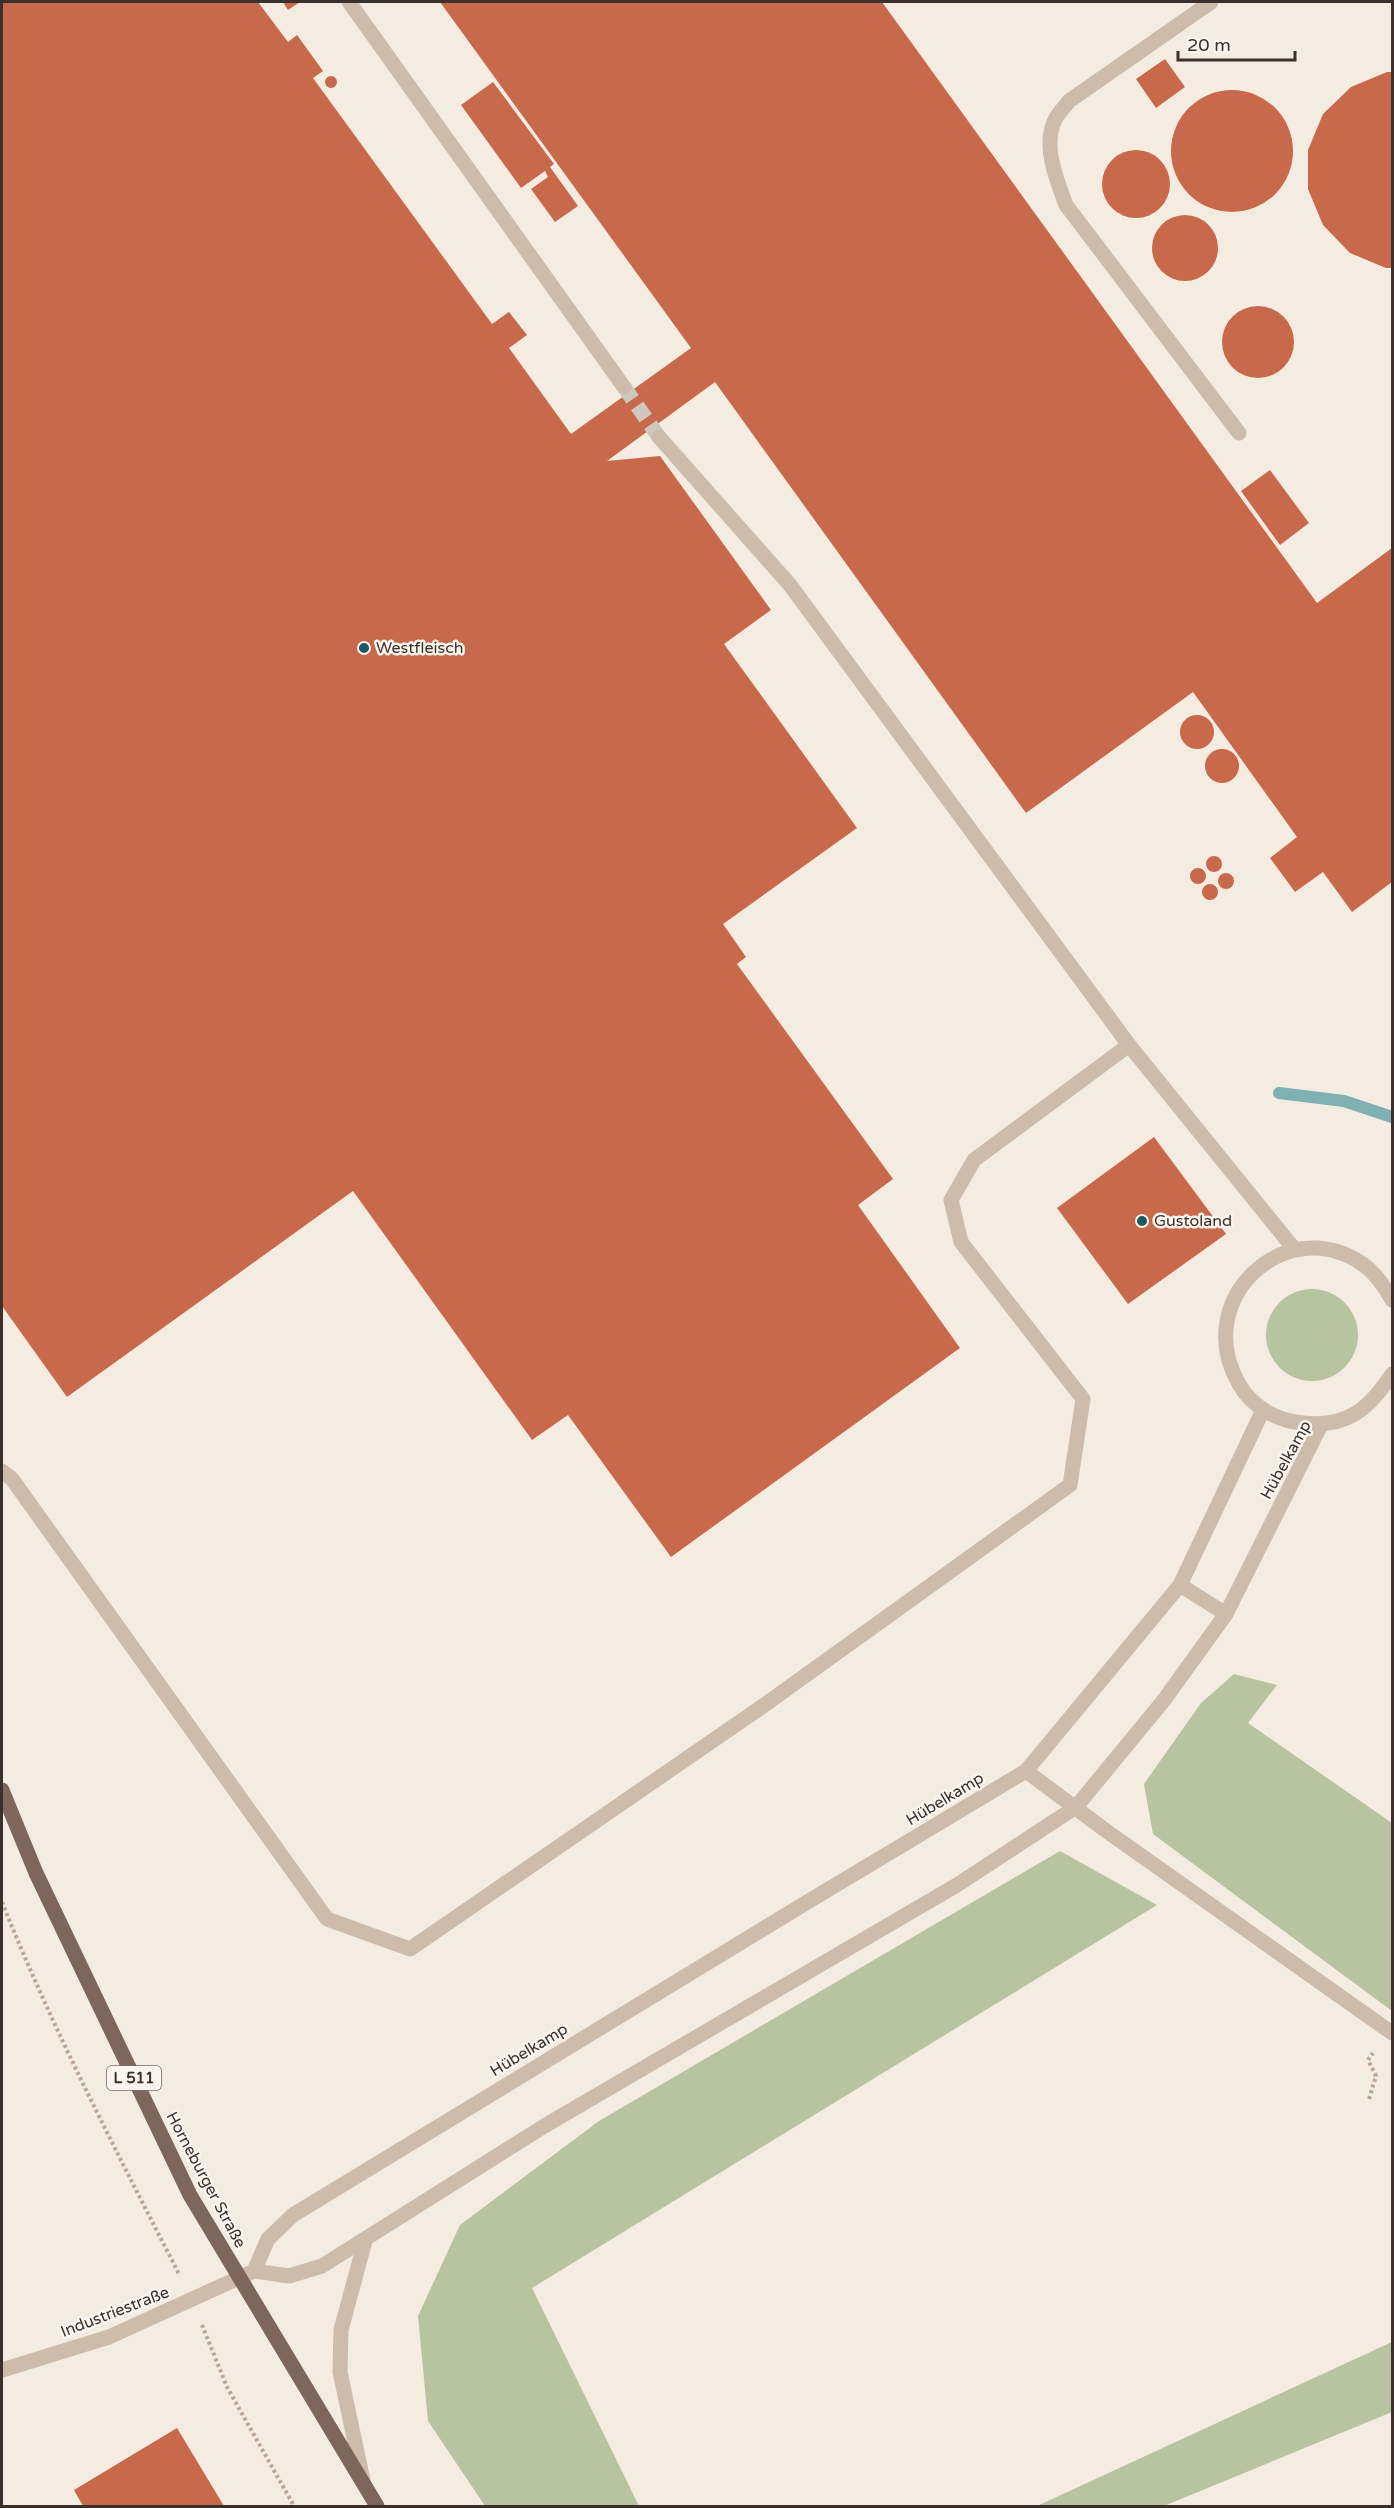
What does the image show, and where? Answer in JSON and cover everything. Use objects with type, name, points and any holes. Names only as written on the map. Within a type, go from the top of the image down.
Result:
[{"type":"main road","name":"Horneburger Straße","points":[[2,1790],[36,1873],[190,2195],[377,2506]]},
{"type":"street","points":[[349,2],[624,387]]},
{"type":"street","points":[[1211,2],[1069,101],[1054,121],[1050,144],[1056,177],[1066,205],[1239,433]]},
{"type":"street","points":[[659,437],[790,585],[1129,1045],[1295,1250]]},
{"type":"street","points":[[2,1470],[12,1479],[327,1919],[410,1949],[763,1706],[1070,1485],[1083,1399],[961,1242],[951,1200],[974,1160],[1129,1045]]},
{"type":"street","points":[[1321,1425],[1290,1422],[1263,1410],[1244,1393],[1231,1371],[1225,1346],[1226,1320],[1235,1295],[1250,1275],[1271,1259],[1295,1250],[1319,1249],[1342,1254],[1364,1265],[1381,1282],[1392,1300]]},
{"type":"street","name":"Hübelkamp","points":[[1263,1410],[1180,1585],[1026,1772],[808,1901],[293,2215],[268,2239],[254,2271],[289,2276],[322,2266],[366,2241],[546,2125],[957,1885],[1076,1807],[1157,1708],[1226,1614],[1321,1425],[1352,1417],[1377,1398],[1392,1374]]},
{"type":"street","points":[[1180,1585],[1226,1614]]},
{"type":"street","points":[[1026,1772],[1114,1837],[1390,2031]]},
{"type":"street","points":[[365,2486],[340,2372],[341,2330],[366,2241]]},
{"type":"street","points":[[239,2279],[254,2271]]},
{"type":"street","name":"Industriestraße","points":[[2,2370],[109,2337],[239,2279]]},
{"type":"path","points":[[2,1902],[35,1986],[103,2127],[193,2300],[227,2387],[294,2506]]},
{"type":"path","points":[[1369,2099],[1376,2076],[1368,2060],[1390,2031]]},
{"type":"green space","points":[[1303,1289],[1321,1289],[1338,1296],[1351,1309],[1358,1326],[1358,1344],[1351,1361],[1338,1374],[1321,1381],[1303,1381],[1286,1374],[1273,1361],[1266,1344],[1266,1326],[1273,1309],[1286,1296]]},
{"type":"green space","points":[[1234,1674],[1277,1685],[1248,1723],[1392,1823],[1392,2011],[1153,1834],[1144,1784],[1201,1703]]},
{"type":"green space","points":[[1060,1851],[1157,1905],[532,2288],[639,2506],[485,2506],[428,2421],[418,2316],[460,2225],[599,2121]]},
{"type":"green space","points":[[1392,2342],[1392,2412],[1164,2506],[1037,2506]]},
{"type":"building","name":"Westfleisch","points":[[2,2],[258,2],[288,42],[297,35],[323,71],[313,78],[492,324],[509,312],[527,335],[509,348],[571,434],[691,348],[440,2],[882,2],[1317,603],[1392,548],[1392,882],[1352,912],[1323,872],[1295,892],[1270,858],[1297,837],[1193,692],[1026,813],[715,382],[607,461],[660,456],[771,610],[724,644],[857,828],[723,924],[746,957],[737,964],[893,1179],[858,1205],[960,1348],[671,1557],[568,1415],[532,1440],[353,1191],[67,1397],[2,1306]]},
{"type":"building","points":[[283,2],[300,2],[288,10]]},
{"type":"building","points":[[1165,59],[1185,87],[1156,108],[1136,79]]},
{"type":"building","points":[[1392,72],[1392,268],[1386,268],[1350,253],[1323,225],[1308,189],[1308,150],[1323,114],[1351,87]]},
{"type":"building","points":[[333,76],[337,82],[333,88],[329,88],[325,80]]},
{"type":"building","points":[[493,82],[554,164],[550,167],[578,206],[555,222],[531,189],[548,177],[545,171],[521,188],[461,105]]},
{"type":"building","points":[[1232,90],[1255,95],[1275,108],[1288,128],[1293,151],[1288,174],[1275,194],[1255,207],[1232,212],[1209,207],[1189,194],[1176,174],[1171,151],[1176,128],[1189,108],[1209,95]]},
{"type":"building","points":[[1136,150],[1149,153],[1160,160],[1167,171],[1170,184],[1167,197],[1160,208],[1149,215],[1136,218],[1123,215],[1112,208],[1105,197],[1102,184],[1105,171],[1112,160],[1123,153]]},
{"type":"building","points":[[1185,215],[1198,218],[1208,225],[1215,235],[1218,248],[1215,261],[1208,271],[1198,278],[1185,281],[1172,278],[1162,271],[1155,261],[1152,248],[1155,235],[1162,225],[1172,218]]},
{"type":"building","points":[[1265,306],[1284,316],[1292,328],[1294,342],[1292,356],[1284,368],[1272,376],[1251,378],[1232,368],[1224,356],[1222,335],[1232,316],[1244,308]]},
{"type":"building","points":[[1270,470],[1309,523],[1280,545],[1241,491]]},
{"type":"building","points":[[1197,715],[1209,720],[1214,732],[1209,744],[1197,749],[1185,744],[1180,732],[1185,720]]},
{"type":"building","points":[[1222,749],[1234,754],[1239,766],[1234,778],[1222,783],[1210,778],[1205,766],[1210,754]]},
{"type":"building","points":[[1214,856],[1222,864],[1214,872],[1206,864]]},
{"type":"building","points":[[1198,868],[1206,876],[1198,884],[1190,876]]},
{"type":"building","points":[[1226,873],[1234,881],[1226,889],[1218,881]]},
{"type":"building","points":[[1210,884],[1218,892],[1210,900],[1202,892]]},
{"type":"building","name":"Gustoland","points":[[1154,1137],[1226,1234],[1128,1304],[1057,1208]]},
{"type":"building","points":[[177,2428],[224,2506],[83,2506],[74,2490]]},
{"type":"waterway","points":[[1279,1093],[1344,1101],[1392,1117]]},
{"type":"tunnel","points":[[624,387],[659,437]]},
{"type":"place","name":"Westfleisch","points":[[364,648]]},
{"type":"place","name":"Gustoland","points":[[1142,1221]]}]
